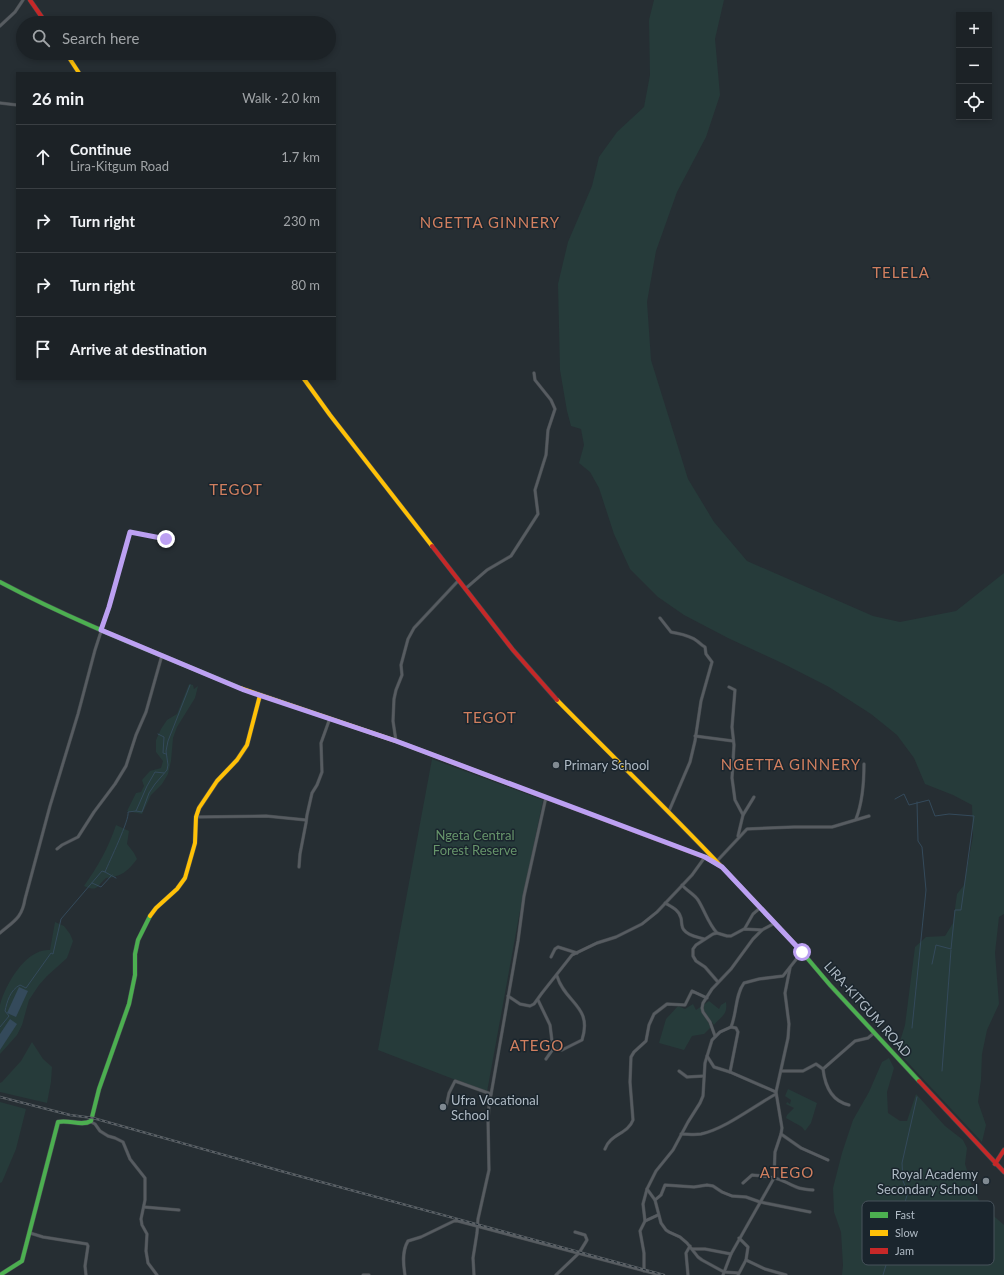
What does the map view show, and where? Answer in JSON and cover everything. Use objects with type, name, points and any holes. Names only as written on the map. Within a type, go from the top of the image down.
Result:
[{"type":"main road","points":[[30,0],[41,16]]},
{"type":"main road","points":[[71,60],[78,72]]},
{"type":"main road","points":[[305,380],[330,416],[498,632],[555,698],[669,811],[722,867]]},
{"type":"main road","name":"LIRA-KITGUM ROAD","points":[[0,582],[36,601],[101,630],[229,684],[396,741],[705,857],[722,867],[802,952],[874,1034],[1004,1172]]},
{"type":"main road","points":[[0,1275],[10,1267],[19,1264],[22,1261],[58,1122],[64,1120],[84,1123],[91,1122],[99,1089],[129,1004],[135,974],[138,940],[150,916],[156,908],[177,889],[187,876],[195,839],[196,817],[200,805],[217,781],[237,760],[247,745],[260,695]]},
{"type":"main road","points":[[995,1164],[1004,1150]]},
{"type":"street","points":[[0,26],[15,12],[24,0]]},
{"type":"street","points":[[0,103],[16,105]]},
{"type":"street","points":[[465,590],[487,570],[511,556],[538,514],[535,490],[546,455],[548,430],[555,409],[551,400],[535,380],[534,373]]},
{"type":"street","points":[[0,933],[20,915],[23,910],[50,806],[130,532],[166,539]]},
{"type":"street","points":[[396,741],[393,721],[394,699],[402,675],[401,665],[408,639],[414,628],[458,581]]},
{"type":"street","points":[[660,618],[671,632],[689,636],[698,641],[705,647],[706,654],[712,662],[701,701],[690,762],[669,811]]},
{"type":"street","points":[[57,850],[61,845],[78,837],[126,766],[136,735],[146,712],[162,655]]},
{"type":"street","points":[[729,687],[735,690],[732,727],[734,745],[732,778],[735,800],[743,815]]},
{"type":"street","points":[[299,867],[300,854],[312,793],[318,785],[321,776],[321,743],[330,718]]},
{"type":"street","points":[[695,736],[733,741]]},
{"type":"street","points":[[856,819],[861,806],[864,764]]},
{"type":"street","points":[[474,1275],[473,1258],[479,1212],[489,1170],[488,1120],[491,1094],[518,941],[524,896],[546,797]]},
{"type":"street","points":[[738,838],[743,815],[754,797]]},
{"type":"street","points":[[196,817],[271,816],[306,820]]},
{"type":"street","points":[[717,861],[744,831],[750,829],[832,827],[869,816]]},
{"type":"street","points":[[508,996],[516,1002],[526,1005],[534,1004],[572,955],[597,943],[616,937],[642,924],[657,912],[705,857]]},
{"type":"street","points":[[682,885],[686,891],[697,898],[710,924],[718,933]]},
{"type":"street","points":[[665,903],[679,913],[682,928],[685,932],[704,940]]},
{"type":"street","points":[[718,982],[696,961],[693,956],[693,949],[713,934],[718,933],[731,936],[744,929],[753,914],[760,908]]},
{"type":"street","points":[[715,1036],[710,1022],[702,1008],[703,1003],[712,989],[731,969],[762,930],[775,923]]},
{"type":"street","points":[[744,929],[762,930]]},
{"type":"street","points":[[550,957],[558,947],[577,953]]},
{"type":"street","points":[[644,1271],[644,1252],[640,1231],[645,1221],[643,1204],[647,1189],[656,1171],[673,1150],[700,1103],[703,1096],[707,1056],[715,1036],[731,1027],[734,1021],[739,993],[744,983],[759,979],[782,976],[802,952]]},
{"type":"street","points":[[723,1274],[739,1238],[751,1220],[774,1178],[775,1152],[781,1134],[781,1123],[777,1108],[776,1093],[788,1038],[789,1024],[785,993],[790,968]]},
{"type":"street","points":[[553,1049],[562,1050],[569,1045],[580,1042],[582,1040],[585,1026],[578,1005],[563,990],[557,975]]},
{"type":"street","points":[[605,1149],[606,1144],[611,1139],[632,1123],[633,1117],[630,1082],[631,1057],[634,1052],[646,1041],[649,1025],[654,1014],[667,1004],[685,1005],[692,992],[707,998]]},
{"type":"street","points":[[538,1000],[550,1025],[553,1049],[546,1060]]},
{"type":"street","points":[[730,1072],[730,1065],[738,1032],[736,1028],[731,1027]]},
{"type":"street","points":[[823,1069],[855,1041],[868,1038],[874,1034]]},
{"type":"street","points":[[707,1056],[714,1067],[730,1072],[776,1093]]},
{"type":"street","points":[[781,1070],[803,1071],[816,1064],[823,1069],[825,1081],[834,1098],[841,1103],[849,1105]]},
{"type":"street","points":[[679,1071],[687,1077],[704,1076]]},
{"type":"street","points":[[446,1107],[449,1093],[455,1081],[491,1094]]},
{"type":"street","points":[[682,1134],[698,1135],[711,1131],[746,1112],[776,1093]]},
{"type":"street","points":[[91,1122],[95,1124],[100,1131],[123,1142],[130,1159],[145,1178],[144,1207],[141,1219],[142,1225],[147,1234],[147,1256],[151,1268],[157,1275]]},
{"type":"street","points":[[781,1134],[801,1148],[828,1160]]},
{"type":"street","points":[[743,1183],[752,1176],[774,1178],[782,1180],[794,1187],[813,1190]]},
{"type":"street","points":[[655,1200],[661,1195],[665,1185],[694,1187],[707,1185],[713,1186],[732,1196],[746,1197],[760,1202],[810,1212]]},
{"type":"street","points":[[647,1189],[658,1205],[658,1215],[666,1230],[680,1237],[691,1247],[698,1257],[723,1274],[738,1274],[746,1260],[748,1247],[746,1243],[739,1238]]},
{"type":"street","points":[[144,1207],[179,1210]]},
{"type":"street","points":[[645,1221],[658,1215]]},
{"type":"street","points":[[405,1275],[403,1254],[408,1241],[421,1237],[454,1221],[478,1226],[660,1275]]},
{"type":"street","points":[[30,1232],[43,1237],[87,1244],[86,1275]]},
{"type":"street","points":[[556,1275],[579,1253],[586,1244],[585,1235],[575,1232]]},
{"type":"street","points":[[691,1247],[731,1254]]},
{"type":"street","points":[[688,1275],[686,1253],[691,1247]]},
{"type":"street","points":[[746,1260],[778,1274],[786,1275]]},
{"type":"street","points":[[363,1275],[368,1275]]},
{"type":"green space","points":[[654,0],[724,0],[715,39],[720,95],[706,137],[677,192],[656,251],[647,302],[651,360],[688,479],[714,522],[747,561],[873,616],[900,622],[956,611],[1004,573],[1004,914],[999,917],[995,953],[999,1004],[987,1030],[982,1054],[978,1102],[986,1125],[982,1142],[897,1051],[905,1025],[915,947],[926,937],[945,936],[953,923],[957,894],[964,885],[973,836],[972,805],[953,795],[925,784],[914,758],[897,735],[871,714],[829,687],[684,615],[658,597],[630,569],[614,534],[599,488],[590,472],[579,463],[584,445],[581,429],[571,426],[560,370],[558,284],[568,242],[592,186],[599,157],[617,132],[644,107],[650,75],[649,20]]},
{"type":"green space","points":[[189,684],[193,685],[194,689],[198,686],[195,698],[177,727],[173,738],[168,774],[162,784],[151,795],[142,814],[127,811],[136,793],[141,792],[144,786],[142,780],[150,771],[161,768],[163,761],[156,752],[156,740],[167,720],[177,714]]},
{"type":"green space","name":"Ngeta Central Forest Reserve","points":[[432,759],[543,800],[519,916],[487,1092],[378,1050]]},
{"type":"green space","points":[[116,825],[129,831],[127,844],[137,859],[124,873],[106,878],[96,888],[92,889],[84,886],[110,842]]},
{"type":"green space","points":[[55,922],[64,926],[73,941],[67,958],[39,985],[29,1000],[22,1025],[17,1035],[0,1054],[0,1005],[3,997],[12,978],[25,961],[41,951],[50,950]]},
{"type":"green space","points":[[709,1001],[719,1009],[721,1005],[726,1002],[726,1010],[714,1025],[709,1018],[707,1020],[711,1027],[704,1034],[692,1036],[684,1050],[659,1043],[666,1019],[678,1006],[685,1009],[693,1004],[696,1010]]},
{"type":"green space","points":[[32,1042],[43,1059],[52,1067],[47,1103],[0,1092],[0,1083],[21,1061]]},
{"type":"green space","points":[[889,1058],[894,1068],[887,1092],[888,1113],[900,1121],[907,1121],[916,1094],[945,1126],[963,1140],[967,1148],[965,1164],[972,1186],[979,1201],[862,1201],[862,1265],[994,1265],[994,1216],[1004,1225],[1004,1275],[842,1275],[843,1265],[841,1232],[834,1212],[833,1188],[842,1153],[853,1120],[869,1092],[882,1062]]},
{"type":"green space","points":[[788,1089],[817,1103],[811,1123],[805,1131],[802,1127],[786,1118],[794,1108],[786,1104],[787,1102],[790,1104],[791,1100],[785,1096]]},
{"type":"green space","points":[[0,1102],[26,1109],[16,1149],[2,1182],[0,1183]]},
{"type":"water","points":[[19,987],[28,991],[16,1017],[7,1013]]},
{"type":"water","points":[[10,1019],[17,1024],[0,1050],[0,1034]]},
{"type":"waterway","points":[[136,811],[142,812],[149,793],[167,770],[168,765],[166,751],[168,741],[190,685]]},
{"type":"waterway","points":[[158,734],[164,737],[163,753],[166,754]]},
{"type":"waterway","points":[[0,1027],[9,1016],[5,1011],[11,993],[20,985],[26,988],[51,953],[53,954],[61,919],[102,871],[105,872],[123,831],[128,812],[136,811],[155,772],[164,773]]},
{"type":"waterway","points":[[895,799],[904,794],[909,805],[929,800],[935,816],[949,814],[974,816],[961,910],[955,910],[951,949],[936,945],[932,964]]},
{"type":"waterway","points":[[912,1028],[926,890],[922,847],[918,841],[917,802]]},
{"type":"waterway","points":[[105,872],[116,878]]},
{"type":"waterway","points":[[92,883],[101,887],[112,875]]},
{"type":"waterway","points":[[942,1071],[951,950]]},
{"type":"waterway","points":[[905,1201],[908,1192],[903,1181],[902,1163],[917,1097]]},
{"type":"waterway","points":[[883,1275],[886,1265]]},
{"type":"railway","points":[[0,1097],[70,1115],[93,1118],[288,1173],[664,1275]]},
{"type":"traffic: fast","points":[[0,582],[88,625],[240,688]]},
{"type":"traffic: fast","points":[[707,858],[722,867],[802,952],[830,985],[919,1081]]},
{"type":"traffic: fast","points":[[0,1275],[22,1261],[58,1122],[66,1121],[87,1123],[91,1121],[99,1089],[129,1004],[135,975],[135,954],[138,940],[150,916]]},
{"type":"traffic: slow","points":[[71,60],[78,72]]},
{"type":"traffic: slow","points":[[305,380],[330,415],[432,546]]},
{"type":"traffic: slow","points":[[240,688],[396,741],[510,784]]},
{"type":"traffic: slow","points":[[150,916],[156,908],[177,889],[185,878],[195,843],[196,817],[199,808],[217,781],[237,760],[247,745],[260,695]]},
{"type":"traffic: slow","points":[[557,700],[720,865]]},
{"type":"traffic: jam","points":[[30,0],[41,16]]},
{"type":"traffic: jam","points":[[432,546],[513,650],[557,700]]},
{"type":"traffic: jam","points":[[510,784],[707,858]]},
{"type":"traffic: jam","points":[[919,1081],[1004,1172]]},
{"type":"traffic: jam","points":[[995,1164],[1004,1150]]},
{"type":"place","name":"Primary School","points":[[556,765]]},
{"type":"place","name":"Ufra Vocational School","points":[[443,1107]]},
{"type":"place","name":"Royal Academy Secondary School","points":[[986,1181]]},
{"type":"district","name":"NGETTA GINNERY","points":[[490,223]]},
{"type":"district","name":"TELELA","points":[[901,273]]},
{"type":"district","name":"TEGOT","points":[[236,490]]},
{"type":"district","name":"TEGOT","points":[[490,718]]},
{"type":"district","name":"NGETTA GINNERY","points":[[791,765]]},
{"type":"district","name":"ATEGO","points":[[537,1046]]},
{"type":"district","name":"ATEGO","points":[[787,1173]]},
{"type":"route","points":[[166,539],[130,532],[101,630],[244,690],[396,741],[705,857],[722,867],[802,952]]}]
